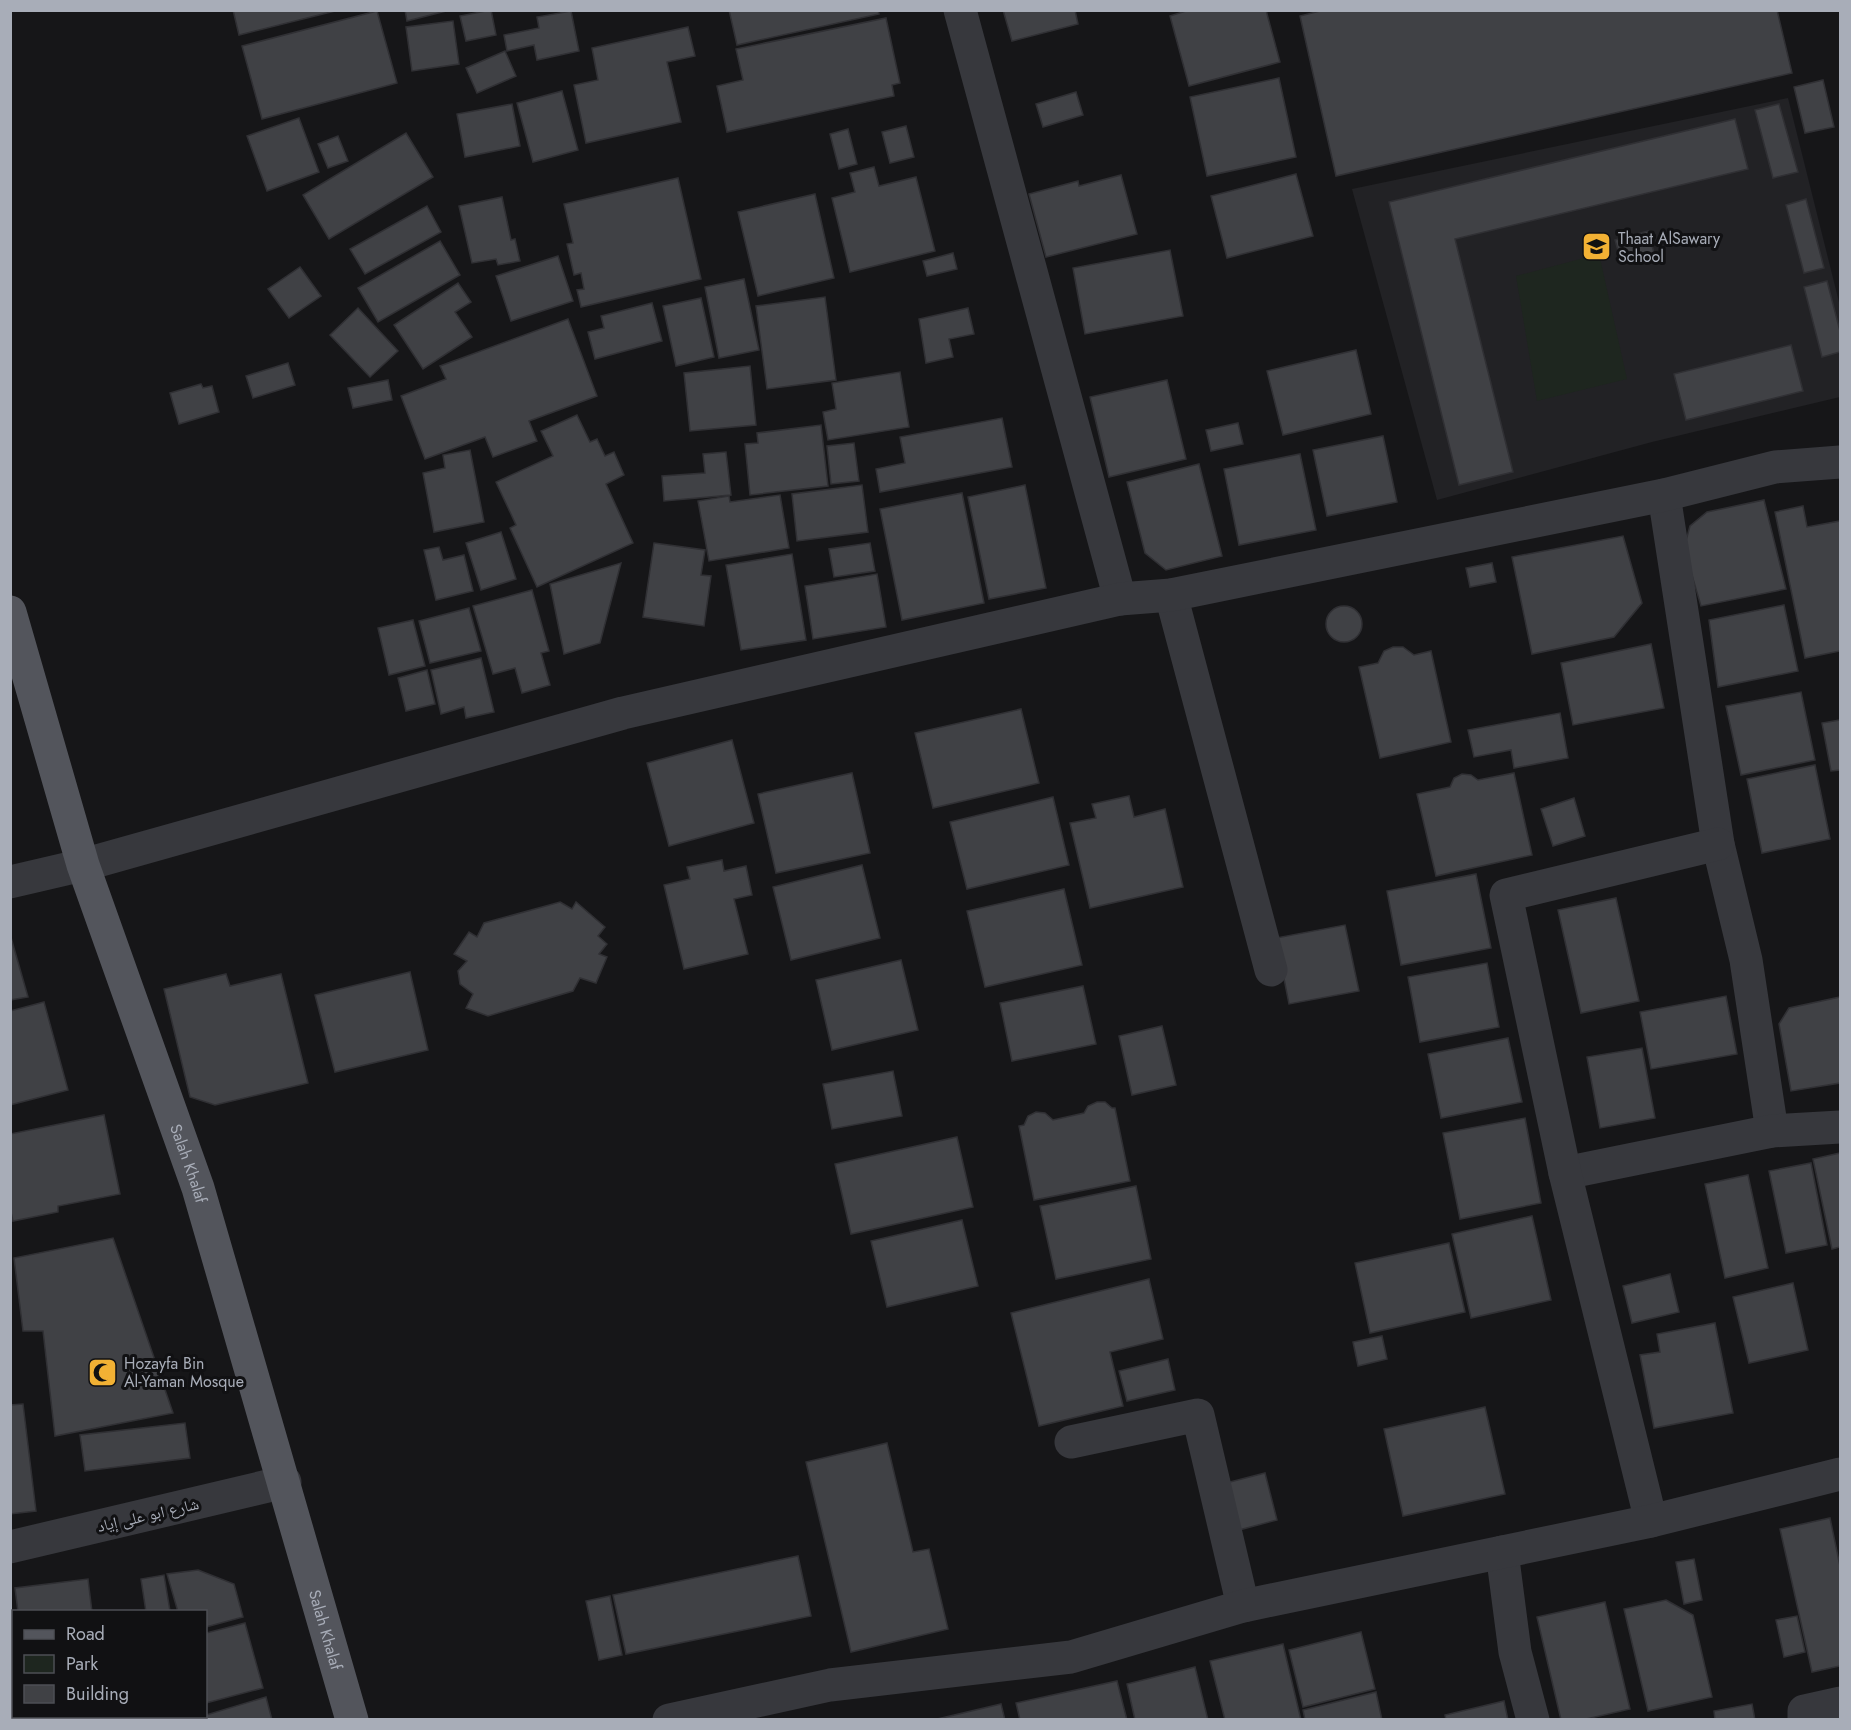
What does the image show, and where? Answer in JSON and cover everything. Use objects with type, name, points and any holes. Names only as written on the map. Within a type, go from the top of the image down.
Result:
[{"type":"main road","name":"Salah Khalaf","points":[[10,612],[83,865],[198,1188],[352,1719]]},
{"type":"street","points":[[960,10],[1120,599]]},
{"type":"street","points":[[10,882],[83,865],[623,713],[1120,599],[1171,595],[1664,495],[1775,466],[1840,462]]},
{"type":"street","points":[[1664,495],[1718,844],[1746,960],[1772,1131]]},
{"type":"street","points":[[1171,595],[1271,970]]},
{"type":"street","points":[[1651,1521],[1565,1173],[1506,895],[1718,844]]},
{"type":"street","points":[[1565,1173],[1772,1131],[1840,1127]]},
{"type":"street","points":[[1071,1442],[1198,1415],[1243,1606]]},
{"type":"street","points":[[669,1719],[831,1685],[1071,1657],[1243,1606],[1651,1521],[1840,1474]]},
{"type":"street","name":"شارع ابو على إياد","points":[[10,1547],[285,1482]]},
{"type":"street","points":[[1502,1552],[1515,1652],[1533,1719]]},
{"type":"street","points":[[1804,1719],[1804,1711],[1840,1703]]},
{"type":"shaded area","name":"Thaat AlSawary School","points":[[1788,98],[1840,306],[1840,397],[1652,442],[1437,500],[1352,189]]},
{"type":"green space","points":[[1599,254],[1627,379],[1537,401],[1516,276]]},
{"type":"building","points":[[233,10],[339,10],[239,35]]},
{"type":"building","points":[[405,10],[450,10],[407,21]]},
{"type":"building","points":[[491,10],[496,35],[466,41],[460,16]]},
{"type":"building","points":[[729,10],[878,10],[879,14],[737,45]]},
{"type":"building","points":[[1003,10],[1075,10],[1078,24],[1012,41]]},
{"type":"building","points":[[1189,10],[1266,10],[1280,62],[1189,86],[1170,16]]},
{"type":"building","points":[[1324,10],[1777,10],[1792,73],[1336,176],[1300,16]]},
{"type":"building","points":[[377,11],[397,83],[262,119],[242,46]]},
{"type":"building","points":[[571,11],[579,51],[537,60],[534,45],[507,51],[504,35],[539,28],[537,17]]},
{"type":"building","points":[[886,18],[900,83],[892,85],[894,96],[727,132],[717,86],[743,80],[736,49]]},
{"type":"building","points":[[453,21],[459,64],[412,71],[406,27]]},
{"type":"building","points":[[688,27],[695,56],[667,62],[681,122],[586,143],[574,85],[598,80],[592,48]]},
{"type":"building","points":[[505,51],[516,76],[477,93],[466,68]]},
{"type":"building","points":[[1279,78],[1296,157],[1207,176],[1190,97]]},
{"type":"building","points":[[1823,80],[1834,127],[1805,133],[1794,87]]},
{"type":"building","points":[[562,91],[578,150],[533,162],[517,103]]},
{"type":"building","points":[[1076,92],[1083,115],[1043,127],[1036,104]]},
{"type":"building","points":[[512,104],[520,146],[465,157],[457,114]]},
{"type":"building","points":[[1779,104],[1798,172],[1773,178],[1755,110]]},
{"type":"building","points":[[299,118],[319,172],[267,191],[247,136]]},
{"type":"building","points":[[1735,119],[1748,169],[1455,239],[1513,472],[1459,485],[1389,202]]},
{"type":"building","points":[[906,126],[914,157],[890,163],[882,132]]},
{"type":"building","points":[[848,129],[857,164],[839,169],[830,134]]},
{"type":"building","points":[[406,133],[433,177],[329,239],[303,195]]},
{"type":"building","points":[[338,136],[348,161],[328,168],[318,144]]},
{"type":"building","points":[[874,167],[879,186],[916,177],[935,251],[850,272],[832,198],[855,192],[850,173]]},
{"type":"building","points":[[1296,174],[1313,236],[1227,258],[1211,196]]},
{"type":"building","points":[[1121,175],[1137,234],[1046,257],[1029,194],[1078,181],[1079,186]]},
{"type":"building","points":[[678,178],[701,279],[581,307],[577,290],[584,289],[581,273],[574,275],[567,244],[573,243],[564,204]]},
{"type":"building","points":[[815,194],[834,278],[758,296],[738,212]]},
{"type":"building","points":[[502,197],[511,240],[515,239],[520,261],[498,265],[496,259],[472,263],[459,206]]},
{"type":"building","points":[[1806,199],[1824,268],[1804,273],[1786,205]]},
{"type":"building","points":[[427,206],[441,232],[365,274],[350,249]]},
{"type":"building","points":[[1648,231],[1654,253],[1621,261],[1615,240]]},
{"type":"building","points":[[440,241],[460,275],[378,322],[358,288]]},
{"type":"building","points":[[1170,250],[1183,316],[1085,334],[1073,268]]},
{"type":"building","points":[[953,253],[957,269],[927,276],[923,261]]},
{"type":"building","points":[[558,256],[573,301],[511,321],[496,276]]},
{"type":"building","points":[[300,267],[321,296],[289,318],[268,289]]},
{"type":"building","points":[[744,279],[759,350],[719,358],[705,287]]},
{"type":"building","points":[[1827,281],[1840,331],[1840,352],[1822,357],[1804,287]]},
{"type":"building","points":[[458,283],[471,302],[455,312],[472,337],[423,369],[394,325]]},
{"type":"building","points":[[825,297],[836,380],[767,389],[756,306]]},
{"type":"building","points":[[701,298],[714,357],[676,366],[663,306]]},
{"type":"building","points":[[652,303],[662,341],[595,359],[588,332],[604,328],[601,316]]},
{"type":"building","points":[[358,308],[398,351],[370,377],[330,335]]},
{"type":"building","points":[[968,308],[974,334],[949,339],[953,357],[926,363],[919,319]]},
{"type":"building","points":[[568,319],[597,396],[529,421],[537,441],[493,457],[485,437],[425,459],[401,396],[446,379],[440,366]]},
{"type":"building","points":[[1791,345],[1803,391],[1686,420],[1674,374]]},
{"type":"building","points":[[1356,350],[1371,414],[1283,435],[1267,371]]},
{"type":"building","points":[[288,363],[295,385],[253,398],[246,376]]},
{"type":"building","points":[[750,366],[756,425],[690,431],[684,373]]},
{"type":"building","points":[[900,372],[909,427],[828,440],[823,412],[836,409],[832,383]]},
{"type":"building","points":[[388,380],[392,400],[353,408],[348,388]]},
{"type":"building","points":[[1167,380],[1186,459],[1109,477],[1090,397]]},
{"type":"building","points":[[201,384],[203,388],[212,386],[219,412],[179,424],[170,393]]},
{"type":"building","points":[[577,415],[590,442],[597,439],[605,456],[614,452],[624,475],[606,484],[633,543],[537,587],[510,528],[516,525],[496,482],[553,456],[541,431]]},
{"type":"building","points":[[1002,418],[1012,467],[880,492],[876,469],[905,463],[900,437]]},
{"type":"building","points":[[1238,423],[1243,444],[1211,451],[1206,430]]},
{"type":"building","points":[[821,425],[828,486],[750,495],[745,444],[758,443],[757,433]]},
{"type":"building","points":[[1383,436],[1397,502],[1327,516],[1313,450]]},
{"type":"building","points":[[854,443],[859,481],[831,484],[827,446]]},
{"type":"building","points":[[470,450],[484,522],[434,532],[423,473],[445,468],[443,455]]},
{"type":"building","points":[[726,452],[731,495],[664,501],[662,476],[705,473],[703,454]]},
{"type":"building","points":[[1300,454],[1316,530],[1239,545],[1224,469]]},
{"type":"building","points":[[1199,464],[1222,556],[1166,570],[1145,553],[1127,482]]},
{"type":"building","points":[[862,485],[868,532],[797,541],[792,494]]},
{"type":"building","points":[[1025,485],[1046,588],[989,599],[968,497]]},
{"type":"building","points":[[962,493],[984,603],[902,620],[880,509]]},
{"type":"building","points":[[780,495],[789,548],[709,561],[698,501],[729,496],[730,502]]},
{"type":"building","points":[[1764,500],[1786,589],[1701,606],[1684,548],[1690,526],[1707,512]]},
{"type":"building","points":[[1803,506],[1807,527],[1840,521],[1840,651],[1805,658],[1775,512]]},
{"type":"building","points":[[501,532],[516,579],[481,590],[466,543]]},
{"type":"building","points":[[1623,536],[1642,603],[1614,637],[1532,654],[1512,557]]},
{"type":"building","points":[[654,543],[705,550],[701,575],[711,576],[704,626],[643,617]]},
{"type":"building","points":[[870,543],[875,571],[834,577],[829,549]]},
{"type":"building","points":[[439,547],[443,560],[464,555],[473,591],[436,600],[424,550]]},
{"type":"building","points":[[792,554],[806,640],[741,650],[726,565]]},
{"type":"building","points":[[621,563],[600,643],[564,654],[550,584]]},
{"type":"building","points":[[1492,563],[1496,582],[1470,587],[1466,568]]},
{"type":"building","points":[[877,574],[886,627],[813,639],[805,586]]},
{"type":"building","points":[[532,590],[549,651],[541,653],[550,685],[522,693],[515,668],[493,674],[473,606]]},
{"type":"building","points":[[1784,605],[1798,671],[1718,687],[1709,620]]},
{"type":"building","points":[[1344,606],[1357,611],[1362,624],[1357,637],[1344,642],[1331,637],[1326,624],[1331,611]]},
{"type":"building","points":[[469,608],[481,651],[430,663],[419,621]]},
{"type":"building","points":[[413,620],[425,666],[389,675],[378,628]]},
{"type":"building","points":[[1651,644],[1664,708],[1573,725],[1561,663]]},
{"type":"building","points":[[1393,647],[1403,647],[1414,655],[1431,651],[1451,742],[1380,758],[1359,667],[1378,663],[1384,651]]},
{"type":"building","points":[[481,658],[494,712],[466,718],[464,707],[441,714],[431,670]]},
{"type":"building","points":[[427,670],[435,704],[406,711],[398,678]]},
{"type":"building","points":[[1801,692],[1815,760],[1741,775],[1726,706]]},
{"type":"building","points":[[1021,709],[1039,783],[933,808],[915,733]]},
{"type":"building","points":[[1560,713],[1568,758],[1514,768],[1511,750],[1474,757],[1468,730]]},
{"type":"building","points":[[1840,720],[1840,770],[1831,771],[1822,723]]},
{"type":"building","points":[[732,740],[754,823],[669,846],[647,763]]},
{"type":"building","points":[[1815,765],[1830,839],[1762,853],[1747,779]]},
{"type":"building","points":[[852,773],[870,853],[776,873],[758,794]]},
{"type":"building","points":[[1514,773],[1532,855],[1436,876],[1417,794],[1450,787],[1454,778],[1462,774],[1471,775],[1478,780]]},
{"type":"building","points":[[1129,796],[1134,817],[1165,809],[1183,887],[1090,908],[1070,823],[1096,818],[1092,804]]},
{"type":"building","points":[[1053,797],[1069,865],[967,889],[950,822]]},
{"type":"building","points":[[1574,798],[1585,836],[1553,846],[1541,809]]},
{"type":"building","points":[[722,860],[724,871],[746,866],[752,895],[734,899],[748,954],[684,969],[664,885],[690,879],[687,867]]},
{"type":"building","points":[[862,865],[880,938],[791,960],[773,887]]},
{"type":"building","points":[[1476,874],[1491,948],[1401,965],[1387,891]]},
{"type":"building","points":[[1064,889],[1082,965],[985,987],[967,911]]},
{"type":"building","points":[[1616,898],[1639,1001],[1581,1013],[1558,910]]},
{"type":"building","points":[[560,902],[572,909],[576,902],[605,927],[598,936],[607,944],[599,954],[607,957],[596,983],[580,978],[573,991],[488,1016],[466,1008],[473,994],[460,984],[458,971],[467,961],[454,954],[469,932],[477,937],[484,923]]},
{"type":"building","points":[[1345,925],[1359,991],[1289,1004],[1276,938]]},
{"type":"building","points":[[10,934],[28,997],[10,1000]]},
{"type":"building","points":[[901,960],[918,1030],[832,1050],[816,980]]},
{"type":"building","points":[[1487,963],[1499,1027],[1420,1042],[1408,977]]},
{"type":"building","points":[[410,972],[428,1050],[335,1072],[315,995]]},
{"type":"building","points":[[226,974],[230,986],[281,974],[308,1083],[215,1105],[190,1097],[164,989]]},
{"type":"building","points":[[1083,986],[1096,1044],[1012,1061],[1000,1003]]},
{"type":"building","points":[[1726,996],[1737,1054],[1651,1069],[1640,1012]]},
{"type":"building","points":[[1840,997],[1840,1083],[1791,1091],[1779,1024],[1789,1008]]},
{"type":"building","points":[[44,1002],[68,1090],[10,1105],[10,1011]]},
{"type":"building","points":[[1162,1026],[1176,1085],[1132,1095],[1119,1036]]},
{"type":"building","points":[[1508,1038],[1522,1102],[1441,1118],[1428,1054]]},
{"type":"building","points":[[1642,1048],[1655,1118],[1600,1128],[1587,1057]]},
{"type":"building","points":[[893,1071],[902,1116],[832,1129],[823,1084]]},
{"type":"building","points":[[1097,1102],[1105,1102],[1115,1108],[1130,1181],[1034,1200],[1019,1126],[1024,1125],[1028,1116],[1036,1112],[1045,1113],[1053,1120],[1084,1113],[1088,1106]]},
{"type":"building","points":[[104,1115],[120,1194],[58,1206],[58,1212],[13,1221],[10,1208],[10,1134]]},
{"type":"building","points":[[1525,1118],[1541,1203],[1460,1219],[1443,1133]]},
{"type":"building","points":[[957,1137],[973,1207],[851,1234],[835,1164]]},
{"type":"building","points":[[1840,1153],[1840,1247],[1832,1249],[1813,1159]]},
{"type":"building","points":[[1811,1163],[1827,1245],[1786,1253],[1769,1171]]},
{"type":"building","points":[[1748,1175],[1768,1268],[1725,1278],[1705,1184]]},
{"type":"building","points":[[1136,1186],[1151,1259],[1056,1279],[1040,1206]]},
{"type":"building","points":[[1532,1216],[1551,1300],[1471,1318],[1452,1234]]},
{"type":"building","points":[[962,1220],[978,1286],[887,1307],[871,1241]]},
{"type":"building","name":"Hozayfa Bin Al-Yaman Mosque","points":[[113,1238],[173,1413],[55,1436],[43,1331],[23,1331],[14,1258]]},
{"type":"building","points":[[1449,1243],[1465,1312],[1370,1333],[1355,1263]]},
{"type":"building","points":[[1670,1274],[1679,1312],[1632,1323],[1623,1286]]},
{"type":"building","points":[[1149,1279],[1163,1339],[1110,1352],[1123,1406],[1039,1426],[1011,1313]]},
{"type":"building","points":[[1793,1283],[1808,1350],[1749,1363],[1733,1297]]},
{"type":"building","points":[[1715,1323],[1733,1413],[1654,1428],[1640,1355],[1660,1352],[1657,1334]]},
{"type":"building","points":[[1382,1336],[1387,1359],[1358,1366],[1353,1342]]},
{"type":"building","points":[[1168,1359],[1175,1390],[1127,1401],[1119,1371]]},
{"type":"building","points":[[23,1404],[36,1511],[10,1514],[10,1405]]},
{"type":"building","points":[[1485,1407],[1505,1494],[1403,1516],[1384,1429]]},
{"type":"building","points":[[185,1423],[190,1458],[85,1471],[80,1435]]},
{"type":"building","points":[[887,1443],[913,1552],[929,1549],[948,1629],[851,1652],[806,1462]]},
{"type":"building","points":[[1265,1473],[1277,1520],[1239,1530],[1226,1483]]},
{"type":"building","points":[[1830,1518],[1840,1566],[1840,1666],[1812,1672],[1780,1529]]},
{"type":"building","points":[[798,1556],[811,1616],[626,1654],[613,1595]]},
{"type":"building","points":[[1694,1559],[1702,1600],[1684,1604],[1676,1562]]},
{"type":"building","points":[[198,1570],[234,1584],[243,1617],[207,1627],[207,1610],[177,1610],[167,1574]]},
{"type":"building","points":[[164,1575],[170,1610],[146,1610],[141,1579]]},
{"type":"building","points":[[88,1579],[92,1610],[18,1610],[15,1588]]},
{"type":"building","points":[[610,1596],[622,1655],[599,1660],[586,1601]]},
{"type":"building","points":[[1666,1600],[1693,1615],[1712,1697],[1648,1711],[1624,1609]]},
{"type":"building","points":[[1605,1602],[1630,1709],[1582,1720],[1561,1720],[1537,1617]]},
{"type":"building","points":[[1797,1616],[1805,1652],[1784,1657],[1776,1620]]},
{"type":"building","points":[[245,1623],[263,1688],[207,1703],[207,1633]]},
{"type":"building","points":[[1361,1632],[1375,1689],[1303,1707],[1289,1650]]},
{"type":"building","points":[[1283,1644],[1301,1720],[1225,1720],[1210,1661]]},
{"type":"building","points":[[1195,1667],[1208,1720],[1135,1720],[1127,1684]]},
{"type":"building","points":[[1117,1681],[1127,1720],[1020,1720],[1016,1703]]},
{"type":"building","points":[[1376,1692],[1382,1720],[1305,1720],[1303,1710]]},
{"type":"building","points":[[266,1697],[272,1720],[190,1719],[207,1718],[207,1715]]},
{"type":"building","points":[[1504,1701],[1508,1720],[1446,1720],[1445,1715]]},
{"type":"building","points":[[1001,1704],[1005,1720],[933,1720]]},
{"type":"building","points":[[1752,1704],[1755,1720],[1715,1720],[1714,1711]]},
{"type":"place","name":"Thaat AlSawary School","points":[[1597,247]]},
{"type":"place","name":"Hozayfa Bin Al-Yaman Mosque","points":[[103,1372]]}]
